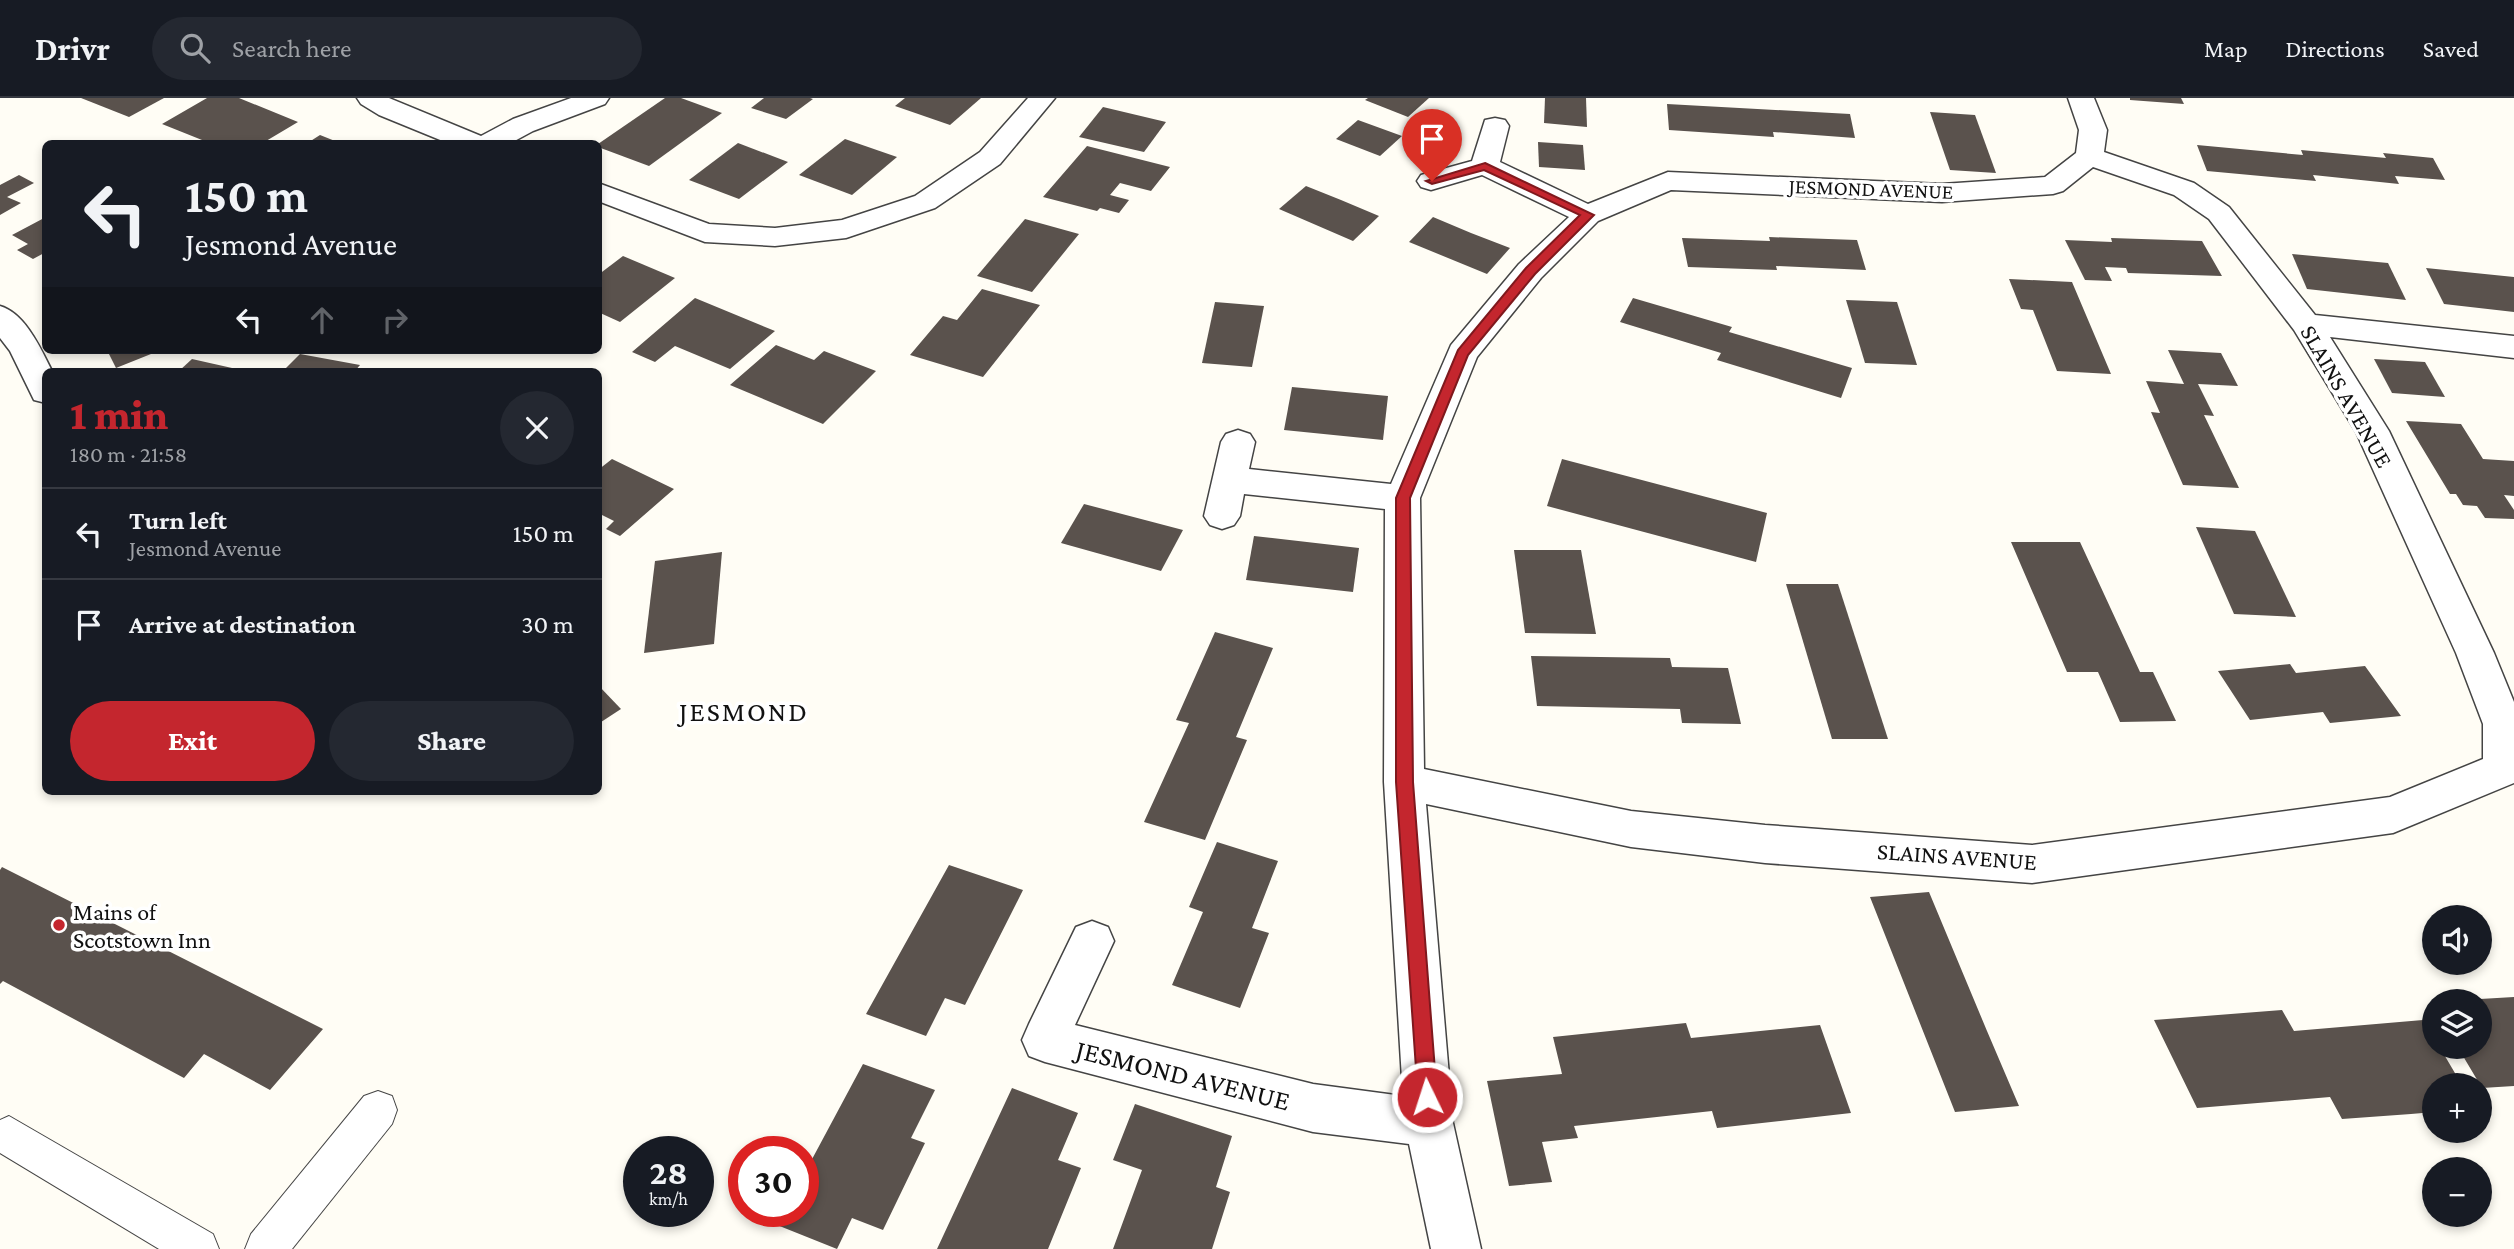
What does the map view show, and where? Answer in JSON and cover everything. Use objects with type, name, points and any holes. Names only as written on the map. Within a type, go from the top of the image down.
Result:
[{"type":"street","points":[[370,98],[389,109],[465,140]]},
{"type":"street","points":[[495,140],[523,125],[596,98]]},
{"type":"street","points":[[602,193],[705,233],[775,237],[846,229],[925,202],[936,195],[990,158],[1042,98]]},
{"type":"street","points":[[2081,98],[2093,130],[2089,156]]},
{"type":"street","points":[[1485,166],[1495,126]]},
{"type":"street","name":"JESMOND AVENUE","points":[[1455,1249],[1429,1123],[1404,782],[1403,498],[1462,353],[1530,271],[1588,215],[1668,181],[1942,193],[2053,185],[2089,156]]},
{"type":"street","name":"SLAINS AVENUE","points":[[1404,782],[1630,829],[1765,844],[2032,864],[2393,815],[2509,770],[2503,724],[2474,653],[2372,431],[2306,324],[2219,213],[2184,189],[2089,156]]},
{"type":"street","points":[[1432,181],[1485,166],[1588,215]]},
{"type":"street","points":[[0,316],[24,347],[42,384]]},
{"type":"street","points":[[2306,324],[2514,347]]},
{"type":"street","points":[[1222,516],[1238,442]]},
{"type":"street","points":[[1231,480],[1403,498]]},
{"type":"street","name":"JESMOND AVENUE","points":[[1092,941],[1045,1040],[1313,1108],[1429,1123]]},
{"type":"lane","points":[[266,1249],[378,1110]]},
{"type":"lane","points":[[9,1136],[198,1249]]},
{"type":"building","points":[[81,98],[164,98],[129,117]]},
{"type":"building","points":[[207,98],[239,98],[298,122],[268,140],[202,140],[162,124]]},
{"type":"building","points":[[665,98],[681,98],[722,113],[649,166],[602,148],[602,141]]},
{"type":"building","points":[[764,98],[813,99],[786,119],[751,108]]},
{"type":"building","points":[[905,98],[981,98],[950,125],[895,106]]},
{"type":"building","points":[[1429,98],[1408,117],[1365,100]]},
{"type":"building","points":[[1545,98],[1586,98],[1587,127],[1544,123]]},
{"type":"building","points":[[2181,98],[2184,104],[2130,100]]},
{"type":"building","points":[[1667,104],[1850,114],[1855,138],[1773,132],[1774,137],[1669,130]]},
{"type":"building","points":[[1103,107],[1166,122],[1144,152],[1079,137]]},
{"type":"building","points":[[1930,112],[1975,115],[1996,173],[1950,170]]},
{"type":"building","points":[[1358,120],[1402,136],[1380,156],[1336,139]]},
{"type":"building","points":[[320,135],[332,140],[312,140]]},
{"type":"building","points":[[845,139],[897,157],[852,195],[799,175]]},
{"type":"building","points":[[1538,142],[1583,145],[1585,170],[1539,167]]},
{"type":"building","points":[[738,143],[788,162],[739,199],[689,180]]},
{"type":"building","points":[[2197,145],[2303,155],[2301,150],[2386,158],[2383,153],[2433,158],[2445,180],[2395,176],[2399,184],[2313,175],[2316,181],[2207,171]]},
{"type":"building","points":[[1087,146],[1170,167],[1151,191],[1120,183],[1110,195],[1129,200],[1119,213],[1100,208],[1097,211],[1043,197]]},
{"type":"building","points":[[19,175],[34,183],[7,197],[21,203],[0,215],[0,185]]},
{"type":"building","points":[[1306,186],[1379,216],[1353,241],[1279,209]]},
{"type":"building","points":[[1433,217],[1510,248],[1487,274],[1409,242]]},
{"type":"building","points":[[42,219],[42,254],[33,259],[17,250],[28,244],[12,235]]},
{"type":"building","points":[[1025,219],[1079,234],[1032,292],[977,276]]},
{"type":"building","points":[[1769,237],[1857,240],[1866,270],[1776,266],[1777,270],[1688,267],[1682,238],[1770,241]]},
{"type":"building","points":[[2111,238],[2202,241],[2222,276],[2128,273],[2126,268],[2105,267],[2112,281],[2085,280],[2065,240],[2112,242]]},
{"type":"building","points":[[2292,254],[2388,263],[2406,300],[2307,289]]},
{"type":"building","points":[[623,256],[675,278],[620,322],[602,314],[602,272]]},
{"type":"building","points":[[2426,268],[2514,277],[2514,312],[2444,304]]},
{"type":"building","points":[[2009,279],[2072,282],[2111,374],[2057,371],[2033,310],[2021,309]]},
{"type":"building","points":[[982,289],[1040,305],[983,377],[910,355],[943,316],[957,320]]},
{"type":"building","points":[[695,298],[775,331],[730,369],[675,346],[655,362],[632,352]]},
{"type":"building","points":[[1633,298],[1732,327],[1729,332],[1852,368],[1841,398],[1717,360],[1721,353],[1620,322]]},
{"type":"building","points":[[1846,300],[1897,302],[1917,365],[1865,363]]},
{"type":"building","points":[[1215,302],[1264,306],[1252,367],[1202,363]]},
{"type":"building","points":[[776,345],[814,360],[824,351],[876,371],[823,424],[730,385]]},
{"type":"building","points":[[2168,350],[2221,353],[2238,386],[2198,384],[2214,416],[2204,415],[2239,488],[2183,485],[2151,412],[2160,413],[2146,381],[2184,384]]},
{"type":"building","points":[[109,354],[151,354],[116,368]]},
{"type":"building","points":[[300,354],[360,365],[358,368],[286,368]]},
{"type":"building","points":[[192,359],[232,368],[182,368]]},
{"type":"building","points":[[2374,359],[2425,362],[2445,397],[2392,393]]},
{"type":"building","points":[[1292,387],[1388,396],[1383,440],[1284,430]]},
{"type":"building","points":[[2406,421],[2461,424],[2483,459],[2514,461],[2514,496],[2504,495],[2514,510],[2514,519],[2485,518],[2477,506],[2463,505],[2456,494],[2450,494]]},
{"type":"building","points":[[612,459],[674,489],[620,536],[606,529],[614,521],[602,515],[602,467]]},
{"type":"building","points":[[1562,459],[1767,513],[1756,562],[1547,506]]},
{"type":"building","points":[[1084,504],[1183,530],[1161,571],[1061,543]]},
{"type":"building","points":[[2196,527],[2255,531],[2296,617],[2234,614]]},
{"type":"building","points":[[1254,536],[1359,548],[1353,592],[1246,580]]},
{"type":"building","points":[[2011,542],[2080,542],[2140,672],[2153,672],[2176,721],[2120,722],[2098,672],[2067,672]]},
{"type":"building","points":[[1514,550],[1581,550],[1596,634],[1525,633]]},
{"type":"building","points":[[722,552],[714,644],[644,653],[655,561]]},
{"type":"building","points":[[1786,584],[1838,584],[1888,739],[1832,739]]},
{"type":"building","points":[[1215,632],[1273,648],[1236,737],[1247,740],[1205,840],[1144,822],[1189,723],[1176,720]]},
{"type":"building","points":[[1531,656],[1670,658],[1672,667],[1728,668],[1741,724],[1682,723],[1680,709],[1537,706]]},
{"type":"building","points":[[2290,664],[2296,673],[2365,666],[2401,716],[2330,723],[2323,712],[2250,720],[2218,671]]},
{"type":"building","points":[[602,689],[621,709],[602,721]]},
{"type":"building","points":[[1217,842],[1278,861],[1252,928],[1269,933],[1240,1008],[1172,985],[1203,912],[1189,907]]},
{"type":"building","points":[[949,865],[1023,890],[965,1005],[945,998],[926,1036],[866,1014]]},
{"type":"building","name":"Mains of Scotstown Inn","points":[[2,867],[323,1029],[270,1090],[204,1054],[184,1078],[3,981],[0,984]]},
{"type":"building","points":[[1929,892],[2019,1106],[1955,1112],[1870,897]]},
{"type":"building","points":[[2514,997],[2514,1086],[2492,1087],[2492,1073],[2473,1073],[2465,1059],[2492,1059],[2492,998]]},
{"type":"building","points":[[2282,1010],[2294,1031],[2422,1020],[2422,1059],[2447,1059],[2455,1073],[2422,1073],[2422,1113],[2342,1119],[2330,1097],[2197,1108],[2154,1020]]},
{"type":"building","points":[[1686,1023],[1691,1038],[1820,1025],[1851,1113],[1717,1128],[1712,1111],[1574,1126],[1578,1138],[1542,1142],[1552,1182],[1509,1186],[1487,1081],[1562,1074],[1553,1037]]},
{"type":"building","points":[[863,1064],[935,1090],[911,1138],[925,1143],[883,1230],[852,1218],[837,1249],[782,1227],[819,1227],[819,1146]]},
{"type":"building","points":[[1012,1088],[1078,1113],[1058,1160],[1081,1168],[1048,1249],[937,1249]]},
{"type":"building","points":[[1135,1104],[1232,1136],[1216,1187],[1230,1192],[1212,1249],[1113,1249],[1142,1170],[1113,1160]]},
{"type":"place","name":"Mains of Scotstown Inn","points":[[59,925]]},
{"type":"district","name":"JESMOND","points":[[744,711]]},
{"type":"route","points":[[1427,1097],[1404,782],[1403,498],[1462,353],[1530,271],[1588,215],[1485,166],[1432,181]]}]
